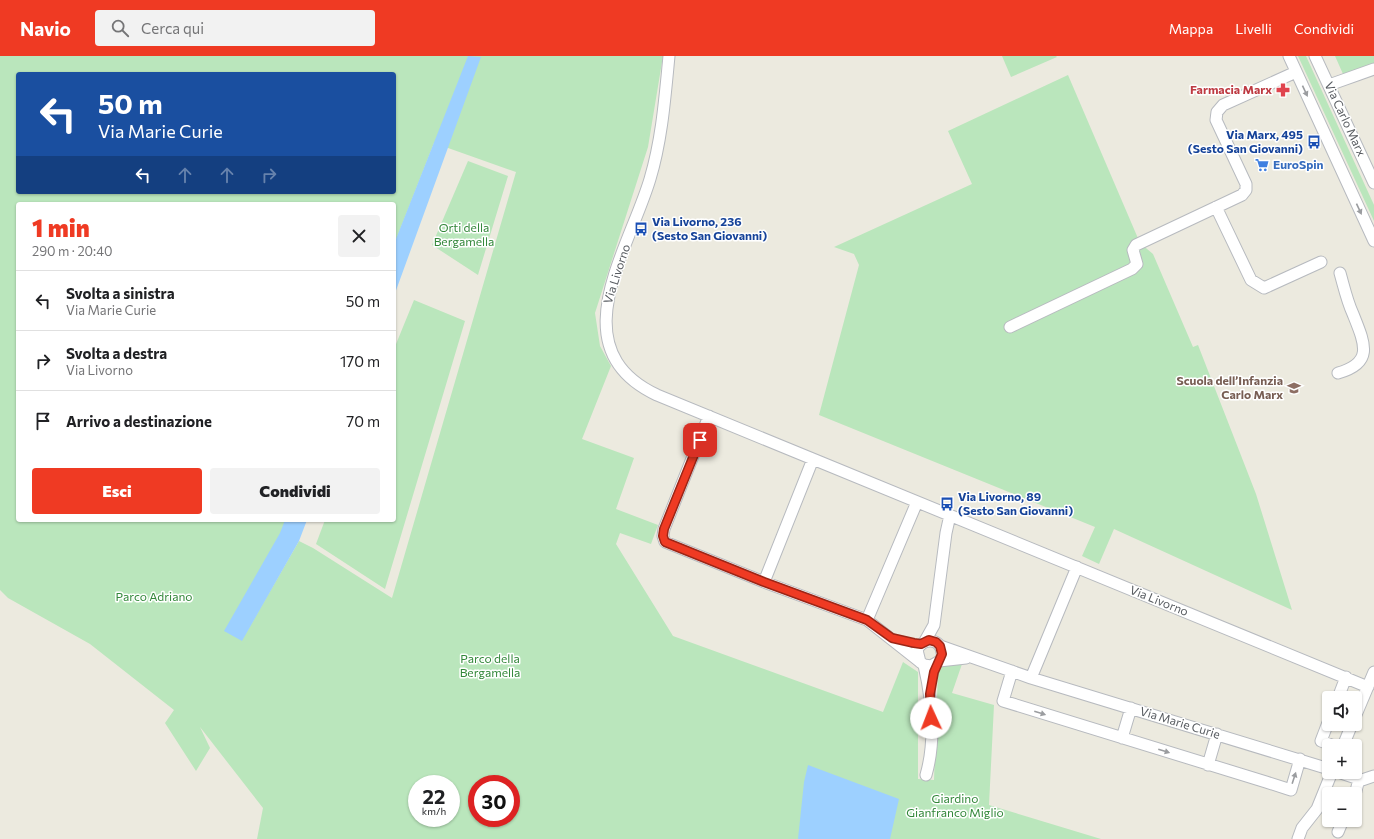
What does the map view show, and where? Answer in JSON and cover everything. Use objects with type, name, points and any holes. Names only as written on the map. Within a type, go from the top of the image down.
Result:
[{"type":"street","name":"Via Livorno","points":[[669,56],[655,160],[646,191],[610,286],[605,313],[606,330],[612,353],[622,368],[637,383],[657,395],[1368,686]]},
{"type":"street","name":"Via Carlo Marx","points":[[1289,56],[1374,241]]},
{"type":"street","name":"Via Carlo Marx","points":[[1315,56],[1374,183]]},
{"type":"street","points":[[1329,84],[1374,69]]},
{"type":"street","points":[[1010,327],[1132,269],[1137,264],[1133,250],[1136,245],[1242,195],[1246,190],[1246,184],[1216,120],[1217,112],[1223,105],[1296,72]]},
{"type":"street","points":[[1216,207],[1251,280],[1257,286],[1264,288],[1321,262]]},
{"type":"street","points":[[1338,373],[1353,370],[1362,364],[1367,357],[1368,345],[1352,314],[1340,273]]},
{"type":"street","points":[[709,416],[664,529],[663,536],[665,542],[764,582],[867,620],[892,638],[922,663],[931,666],[939,662]]},
{"type":"street","points":[[764,582],[813,459]]},
{"type":"street","points":[[867,620],[917,502]]},
{"type":"street","points":[[926,776],[930,764],[930,694],[934,672],[942,654],[934,625],[946,533],[950,515]]},
{"type":"street","points":[[1031,678],[1077,567]]},
{"type":"street","points":[[930,694],[917,650],[934,625]]},
{"type":"street","points":[[892,638],[923,642],[933,641],[940,645]]},
{"type":"street","name":"Via Marie Curie","points":[[940,645],[1012,672],[1322,767]]},
{"type":"street","name":"Via Marie Curie","points":[[939,662],[973,658]]},
{"type":"street","points":[[1012,672],[1003,701],[1291,790],[1300,759]]},
{"type":"street","points":[[1362,700],[1374,672]]},
{"type":"street","points":[[1341,691],[1346,677]]},
{"type":"street","points":[[1122,738],[1131,708]]},
{"type":"street","points":[[1208,764],[1217,734]]},
{"type":"street","points":[[1358,787],[1360,779],[1367,780],[1374,776]]},
{"type":"street","points":[[1298,839],[1302,828],[1317,810],[1329,779]]},
{"type":"street","points":[[1338,832],[1340,827]]},
{"type":"green space","name":"Parco della Bergamella","points":[[0,56],[663,56],[648,147],[595,313],[600,346],[611,366],[582,439],[634,458],[616,509],[658,525],[651,544],[620,533],[616,544],[673,636],[883,712],[903,662],[918,672],[918,779],[934,780],[938,671],[943,665],[962,664],[952,693],[994,705],[989,805],[1101,839],[257,839],[263,808],[200,727],[210,748],[196,771],[165,723],[174,710],[90,644],[8,598],[0,590]]},
{"type":"green space","points":[[1002,56],[1056,56],[1057,57],[1011,77]]},
{"type":"green space","points":[[1298,56],[1306,56],[1374,205],[1374,221]]},
{"type":"green space","points":[[1335,56],[1374,56],[1374,63],[1343,74]]},
{"type":"green space","points":[[1068,75],[1140,243],[1153,254],[1193,347],[1198,345],[1256,494],[1292,610],[1114,529],[1099,564],[1082,556],[1095,527],[819,415],[859,265],[854,254],[834,247],[972,184],[948,131]]},
{"type":"green space","name":"Orti della Bergamella","points":[[468,161],[508,176],[478,275],[432,245]]},
{"type":"green space","points":[[414,300],[465,321],[385,589],[316,544],[324,522],[396,522],[396,344]]},
{"type":"water","points":[[468,56],[481,57],[396,291],[396,239]]},
{"type":"water","points":[[284,522],[306,522],[299,541],[242,641],[224,631],[280,533]]},
{"type":"water","points":[[808,765],[899,799],[890,839],[798,839],[804,782]]},
{"type":"place","name":"Farmacia Marx","points":[[1283,90]]},
{"type":"place","name":"Via Marx, 495 (Sesto San Giovanni)","points":[[1314,142]]},
{"type":"place","name":"EuroSpin","points":[[1262,165]]},
{"type":"place","name":"Via Livorno, 236 (Sesto San Giovanni)","points":[[641,229]]},
{"type":"place","name":"Scuola dell’Infanzia Carlo Marx","points":[[1294,388]]},
{"type":"place","name":"Via Livorno, 89 (Sesto San Giovanni)","points":[[947,504]]},
{"type":"route","points":[[700,440],[664,529],[663,536],[665,542],[671,546],[764,582],[867,620],[892,638],[905,642],[921,644],[929,640],[936,642],[942,650],[942,658],[936,666],[934,672],[930,694],[931,718]]},
{"type":"park label","name":"Parco Adriano","points":[[154,597]]},
{"type":"park label","name":"Giardino Gianfranco Miglio","points":[[955,806]]}]
